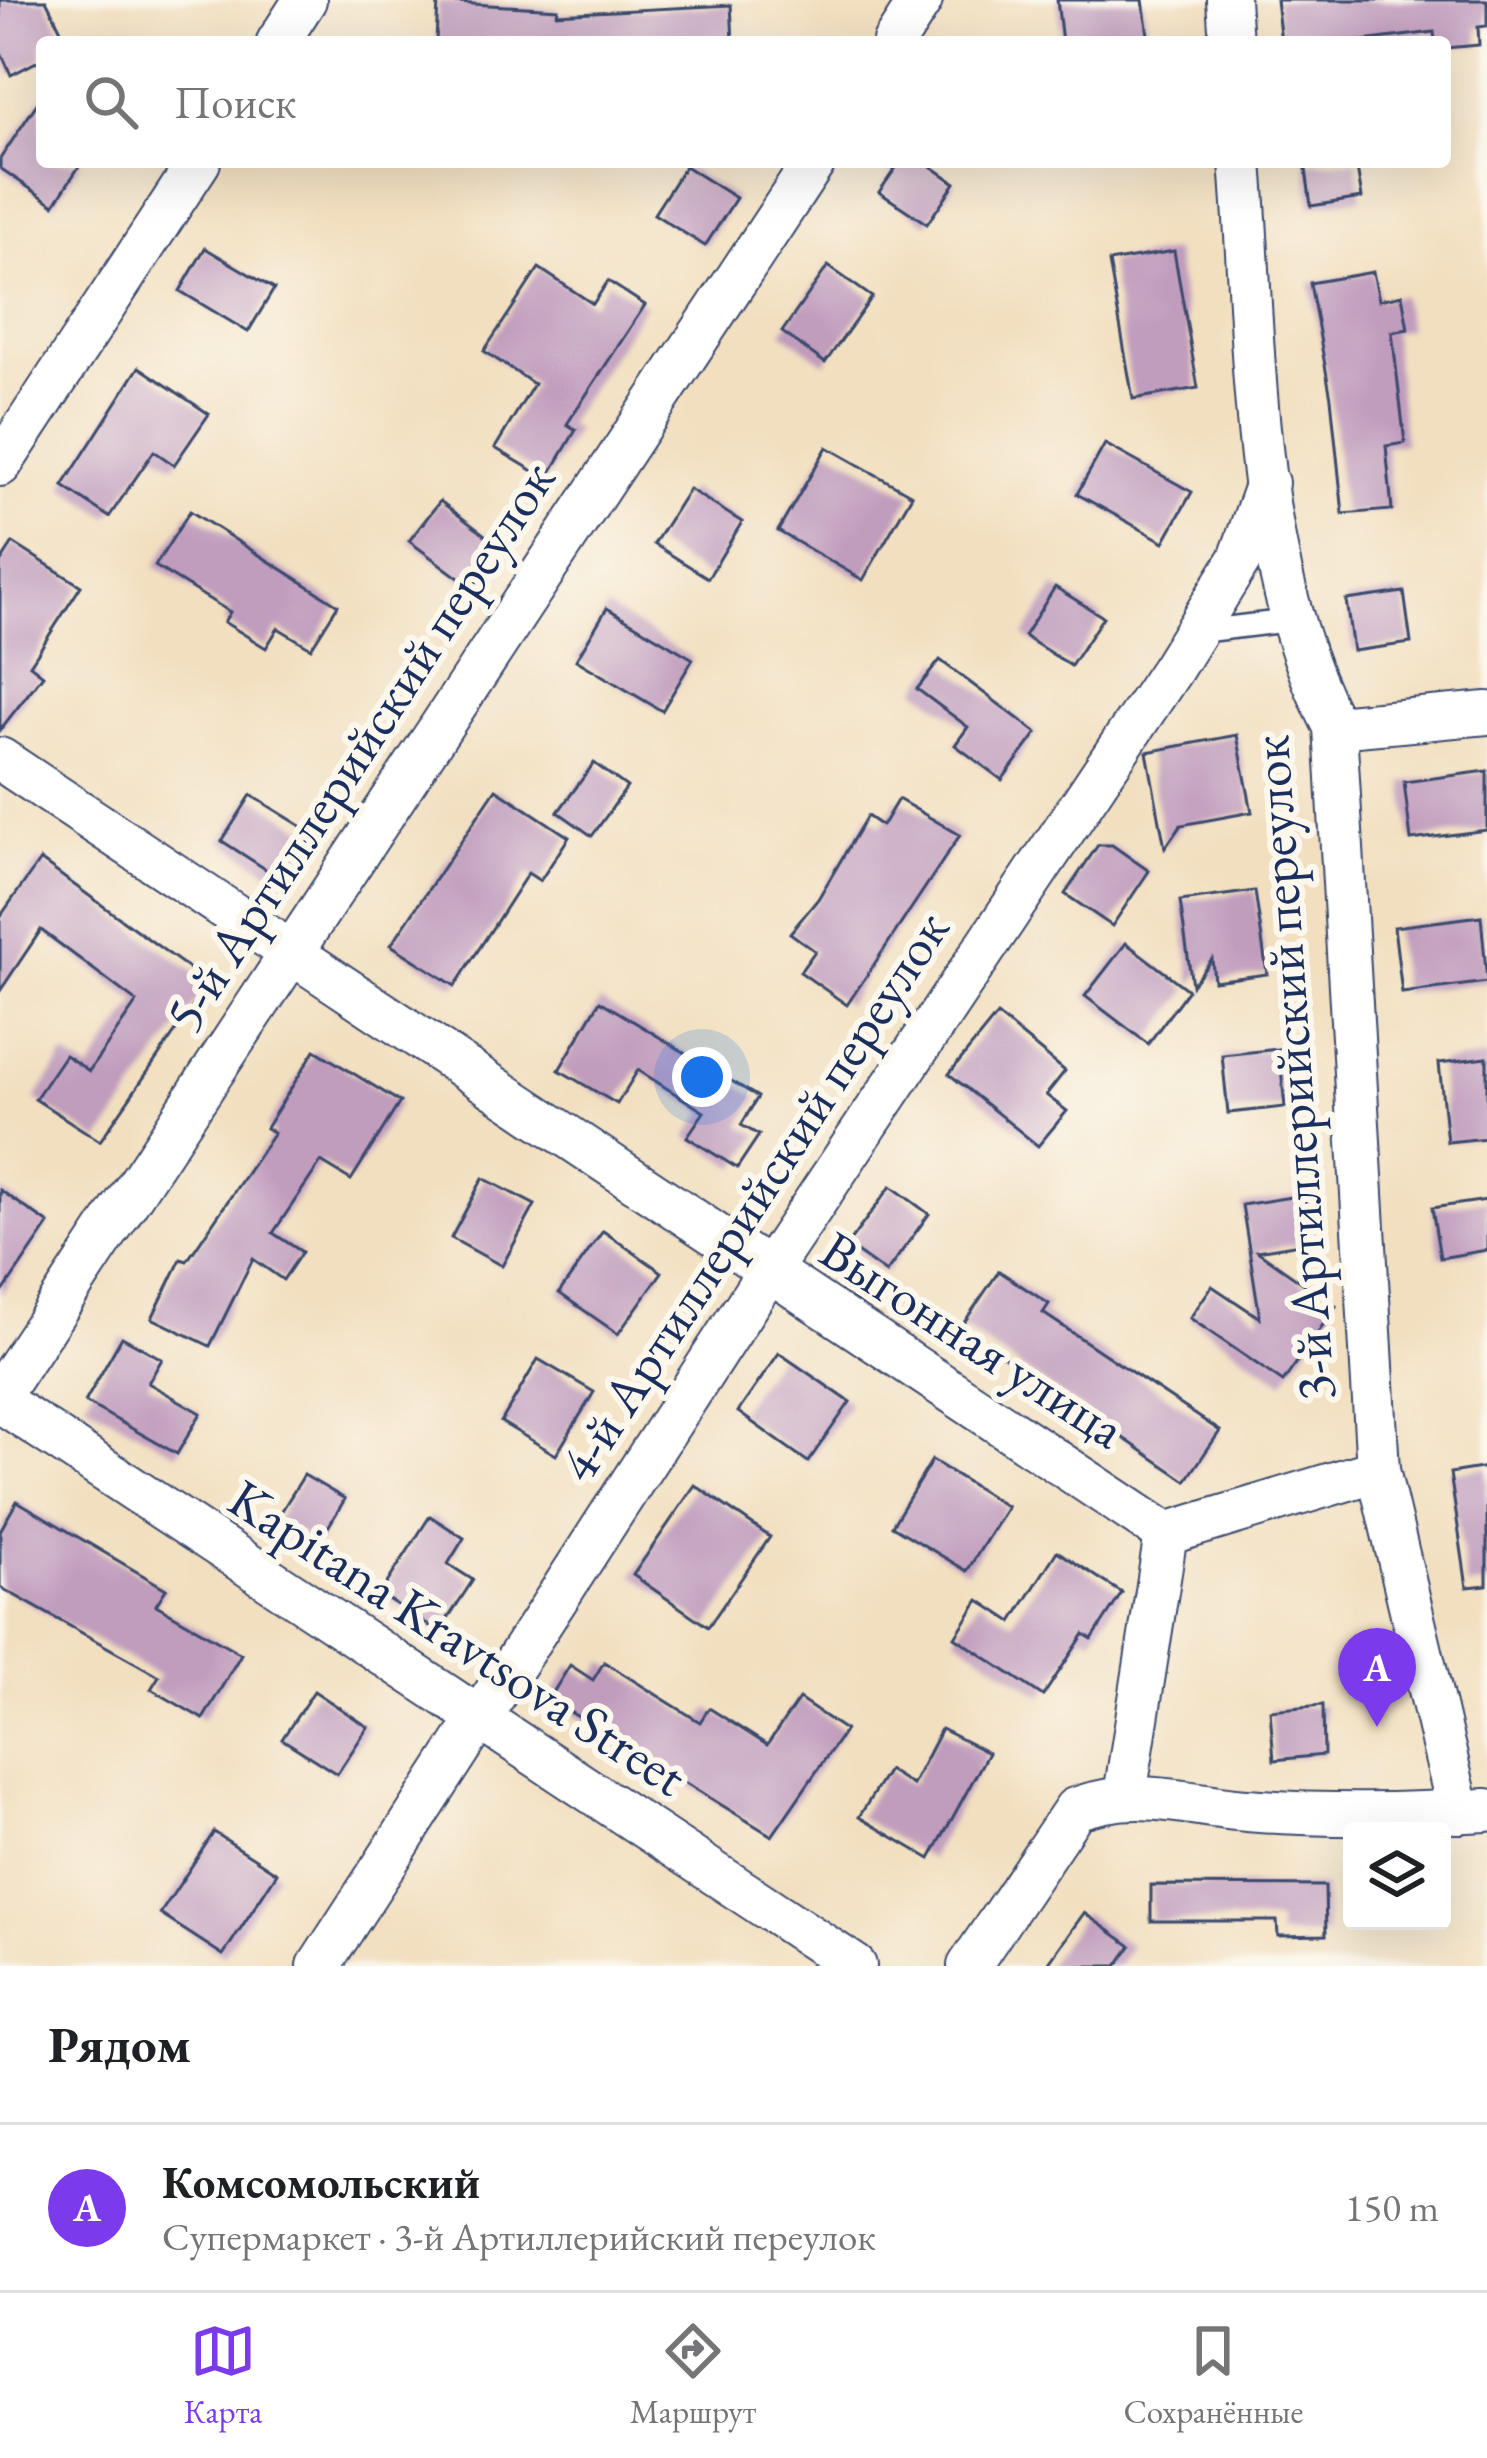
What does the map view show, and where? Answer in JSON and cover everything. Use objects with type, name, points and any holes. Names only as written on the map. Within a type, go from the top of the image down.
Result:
[{"type":"street","points":[[282,36],[305,0]]},
{"type":"street","points":[[898,36],[921,0]]},
{"type":"street","points":[[1228,0],[1231,36]]},
{"type":"street","points":[[0,465],[195,168]]},
{"type":"street","name":"5-й Артиллерийский переулок","points":[[0,1398],[810,168]]},
{"type":"street","name":"3-й Артиллерийский переулок","points":[[1241,168],[1267,483],[1309,674],[1335,727],[1378,1470],[1473,1811]]},
{"type":"street","name":"4-й Артиллерийский переулок","points":[[320,1966],[768,1272],[1195,632],[1240,559],[1267,483]]},
{"type":"street","points":[[1335,727],[1487,713]]},
{"type":"street","name":"Выгонная улица","points":[[0,759],[1166,1534]]},
{"type":"street","name":"Kapitana Kravtsova Street","points":[[0,1398],[855,1966]]},
{"type":"street","name":"3-й Артиллерийский переулок","points":[[1166,1534],[1378,1470]]},
{"type":"street","points":[[1125,1795],[1166,1534]]},
{"type":"street","points":[[970,1966],[1075,1809],[1125,1795],[1162,1795],[1244,1810],[1473,1811]]},
{"type":"lane","points":[[1195,632],[1294,620]]},
{"type":"building","points":[[0,0],[46,0],[64,36],[36,36],[36,62],[11,75],[0,50]]},
{"type":"building","points":[[1057,0],[1143,0],[1148,36],[1061,36]]},
{"type":"building","points":[[1276,0],[1487,0],[1487,26],[1478,27],[1479,45],[1451,47],[1451,36],[1434,36],[1434,32],[1280,36]]},
{"type":"building","points":[[438,2],[558,9],[557,14],[731,5],[733,36],[436,36]]},
{"type":"building","points":[[36,105],[36,168],[78,168],[54,205],[0,168],[0,159]]},
{"type":"building","points":[[684,168],[736,198],[705,246],[654,214]]},
{"type":"building","points":[[896,168],[934,168],[955,183],[927,224],[879,192]]},
{"type":"building","points":[[1306,168],[1357,168],[1362,198],[1311,206]]},
{"type":"building","points":[[205,248],[274,289],[248,332],[180,291]]},
{"type":"building","points":[[1174,251],[1198,388],[1133,399],[1109,262]]},
{"type":"building","points":[[828,266],[872,297],[825,363],[782,332]]},
{"type":"building","points":[[539,268],[593,304],[608,281],[645,305],[567,424],[576,430],[547,479],[495,448],[534,384],[484,351]]},
{"type":"building","points":[[1373,272],[1379,300],[1402,295],[1408,329],[1392,332],[1405,443],[1386,446],[1392,510],[1343,514],[1331,398],[1310,283]]},
{"type":"building","points":[[139,367],[209,414],[174,465],[154,451],[109,517],[63,486]]},
{"type":"building","points":[[1105,444],[1192,492],[1164,542],[1077,494]]},
{"type":"building","points":[[827,447],[912,495],[863,580],[778,531]]},
{"type":"building","points":[[689,489],[742,522],[708,578],[654,544]]},
{"type":"building","points":[[440,501],[502,548],[472,588],[409,541]]},
{"type":"building","points":[[190,511],[338,605],[311,648],[278,628],[266,648],[224,622],[230,612],[155,566]]},
{"type":"building","points":[[13,543],[81,586],[30,665],[43,675],[0,730],[0,563]]},
{"type":"building","points":[[1055,587],[1103,617],[1071,666],[1024,636]]},
{"type":"building","points":[[1404,592],[1411,643],[1353,651],[1346,600]]},
{"type":"building","points":[[607,608],[693,659],[662,711],[576,660]]},
{"type":"building","points":[[940,660],[1037,733],[1002,780],[955,745],[968,727],[917,689]]},
{"type":"building","points":[[1237,735],[1252,812],[1181,825],[1165,848],[1147,752]]},
{"type":"building","points":[[594,763],[627,787],[592,836],[558,812]]},
{"type":"building","points":[[1487,771],[1487,830],[1411,840],[1404,782]]},
{"type":"building","points":[[496,789],[569,837],[540,881],[528,873],[455,986],[391,945]]},
{"type":"building","points":[[251,795],[314,834],[284,881],[222,841]]},
{"type":"building","points":[[898,799],[960,835],[847,1005],[800,972],[815,951],[790,933],[818,899],[867,816],[882,826]]},
{"type":"building","points":[[1098,845],[1112,845],[1149,871],[1112,926],[1065,894]]},
{"type":"building","points":[[40,860],[209,983],[100,1141],[35,1099],[65,1055],[89,1071],[137,1002],[41,930],[0,991],[0,917]]},
{"type":"building","points":[[1255,891],[1267,974],[1214,981],[1212,959],[1192,985],[1180,901]]},
{"type":"building","points":[[1481,916],[1487,982],[1402,993],[1394,927]]},
{"type":"building","points":[[1126,943],[1188,990],[1148,1044],[1085,996]]},
{"type":"building","points":[[600,1001],[758,1097],[741,1125],[759,1135],[737,1168],[687,1137],[704,1112],[638,1070],[617,1104],[559,1070]]},
{"type":"building","points":[[997,1015],[1065,1071],[1046,1095],[1067,1111],[1038,1146],[949,1074]]},
{"type":"building","points":[[1279,1049],[1285,1107],[1228,1113],[1222,1055]]},
{"type":"building","points":[[315,1050],[400,1102],[351,1180],[321,1162],[273,1233],[302,1252],[283,1280],[253,1259],[210,1346],[152,1318],[181,1259],[187,1261],[274,1133],[266,1128]]},
{"type":"building","points":[[1487,1057],[1487,1138],[1447,1142],[1439,1063]]},
{"type":"building","points":[[483,1178],[535,1205],[502,1266],[451,1238]]},
{"type":"building","points":[[891,1186],[929,1214],[886,1273],[847,1245]]},
{"type":"building","points":[[0,1190],[49,1224],[0,1296]]},
{"type":"building","points":[[1304,1195],[1312,1242],[1257,1251],[1336,1306],[1283,1382],[1190,1318],[1212,1286],[1260,1318],[1242,1205]]},
{"type":"building","points":[[1487,1200],[1487,1250],[1440,1258],[1432,1208]]},
{"type":"building","points":[[603,1231],[662,1272],[618,1334],[559,1293]]},
{"type":"building","points":[[999,1271],[1049,1304],[1043,1313],[1220,1431],[1186,1481],[961,1327]]},
{"type":"building","points":[[122,1337],[162,1359],[148,1383],[201,1413],[177,1454],[85,1402]]},
{"type":"building","points":[[779,1353],[850,1402],[808,1462],[738,1412]]},
{"type":"building","points":[[538,1359],[594,1392],[556,1455],[501,1422]]},
{"type":"building","points":[[932,1460],[1007,1507],[967,1571],[892,1526]]},
{"type":"building","points":[[1487,1467],[1487,1585],[1467,1587],[1450,1473]]},
{"type":"building","points":[[304,1475],[345,1499],[318,1544],[276,1520]]},
{"type":"building","points":[[695,1485],[770,1537],[708,1627],[633,1575]]},
{"type":"building","points":[[17,1501],[166,1589],[156,1605],[241,1654],[203,1719],[151,1689],[159,1676],[0,1587],[0,1531]]},
{"type":"building","points":[[430,1516],[464,1538],[448,1564],[473,1580],[439,1632],[380,1594]]},
{"type":"building","points":[[1057,1551],[1122,1593],[1092,1639],[1084,1634],[1043,1696],[955,1637],[979,1600],[1012,1622]]},
{"type":"building","points":[[1392,1640],[1396,1682],[1358,1683],[1355,1643]]},
{"type":"building","points":[[604,1662],[700,1722],[709,1708],[767,1745],[799,1699],[845,1730],[772,1836],[549,1699],[570,1665],[593,1680]]},
{"type":"building","points":[[314,1691],[368,1727],[337,1774],[282,1739]]},
{"type":"building","points":[[1323,1705],[1324,1755],[1274,1760],[1270,1710]]},
{"type":"building","points":[[941,1729],[988,1753],[930,1859],[859,1817],[888,1770],[912,1785]]},
{"type":"building","points":[[214,1832],[277,1873],[223,1955],[160,1914]]},
{"type":"building","points":[[1151,1885],[1325,1886],[1326,1935],[1278,1936],[1277,1921],[1151,1921]]},
{"type":"building","points":[[1084,1913],[1131,1946],[1117,1966],[1046,1966]]},
{"type":"place","name":"Комсомольский","points":[[1377,1727]]}]
